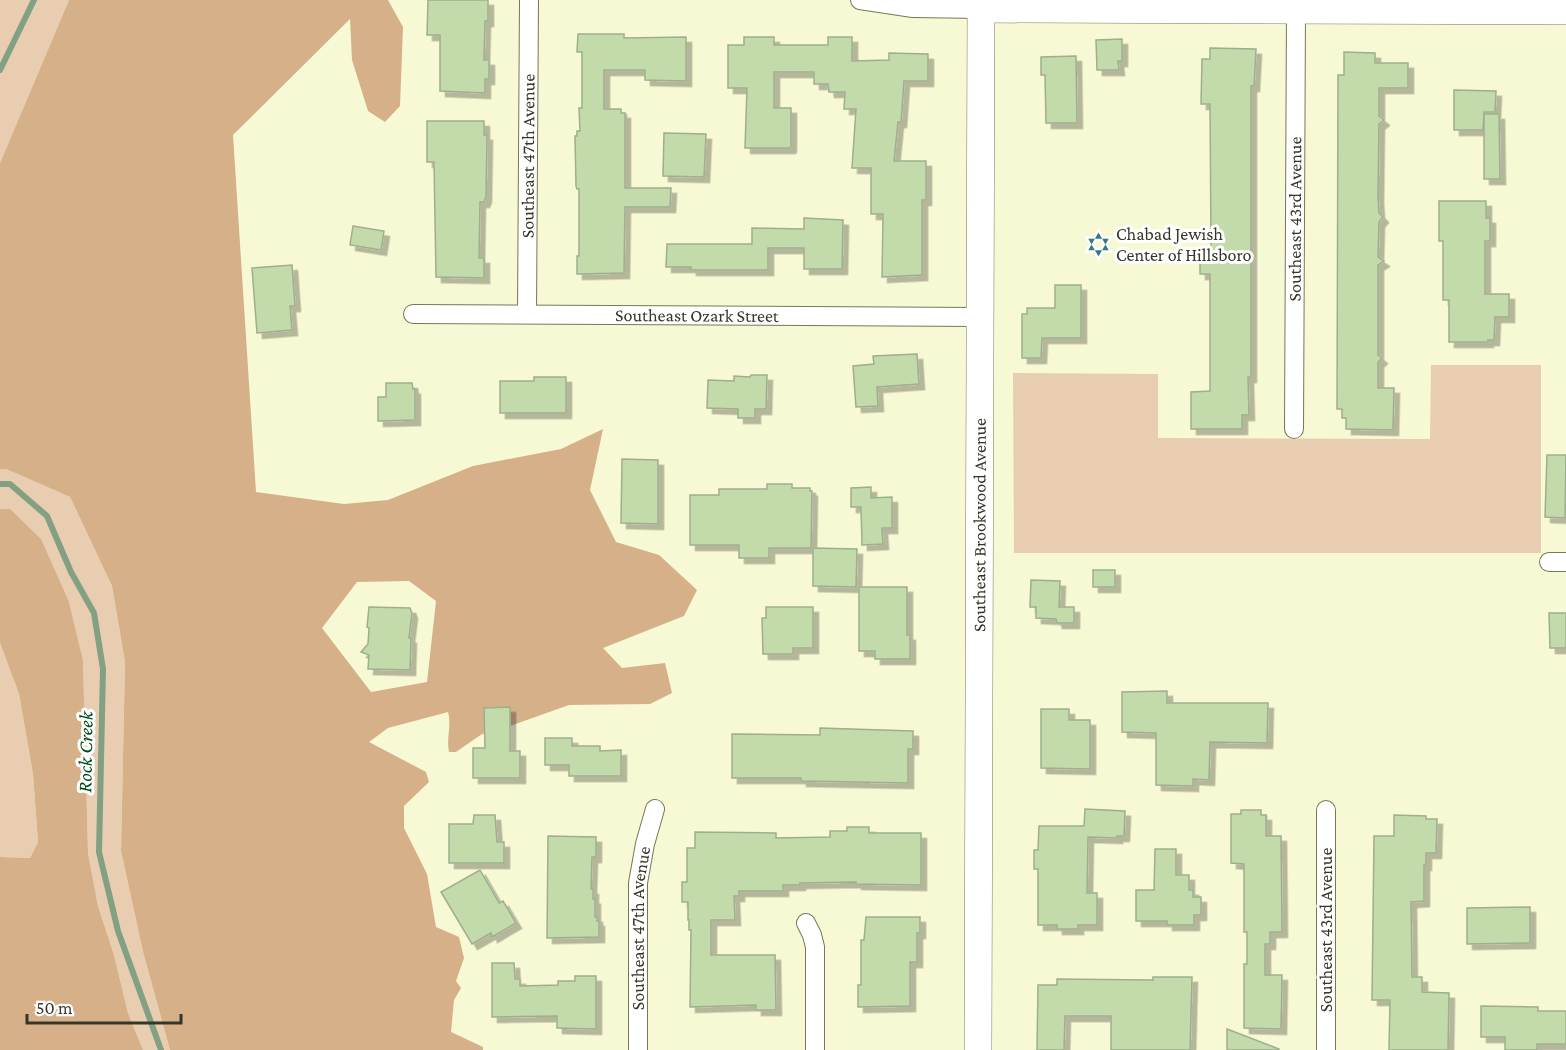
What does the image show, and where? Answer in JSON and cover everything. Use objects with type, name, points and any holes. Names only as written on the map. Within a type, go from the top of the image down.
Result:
[{"type":"main road","points":[[981,4],[1296,10],[1423,5],[1566,11]]},
{"type":"main road","name":"Southeast Brookwood Avenue","points":[[978,1050],[981,4]]},
{"type":"street","name":"Southeast 47th Avenue","points":[[527,314],[529,0]]},
{"type":"street","points":[[860,0],[914,8],[981,4]]},
{"type":"street","name":"Southeast 43rd Avenue","points":[[1294,429],[1296,10]]},
{"type":"street","name":"Southeast Ozark Street","points":[[413,315],[980,317]]},
{"type":"street","name":"Southeast 47th Avenue","points":[[638,1050],[638,883],[645,844],[655,809]]},
{"type":"street","name":"Southeast 43rd Avenue","points":[[1326,810],[1326,1050]]},
{"type":"street","points":[[806,923],[812,935],[814,947],[815,1050]]},
{"type":"shaded area","points":[[0,0],[69,0],[0,163]]},
{"type":"shaded area","points":[[69,0],[388,0],[403,27],[400,106],[385,122],[368,111],[352,60],[350,19],[233,135],[256,492],[344,504],[388,500],[473,466],[561,449],[603,429],[590,490],[616,542],[659,555],[697,590],[684,616],[603,648],[622,668],[665,663],[672,693],[650,704],[569,705],[510,726],[503,731],[482,734],[456,752],[449,752],[448,712],[388,728],[369,742],[426,772],[429,782],[404,806],[404,828],[427,874],[436,927],[459,937],[464,958],[456,981],[461,988],[454,1000],[451,1032],[483,1047],[483,1050],[170,1050],[143,952],[121,851],[125,662],[112,586],[70,497],[6,469],[0,469],[0,163]],"holes":[[[409,581],[436,601],[427,682],[371,692],[322,628],[357,582]]]},
{"type":"shaded area","points":[[1431,365],[1541,365],[1541,553],[1014,553],[1013,373],[1158,374],[1158,438],[1430,439]]},
{"type":"shaded area","points":[[0,469],[6,469],[70,497],[112,586],[125,662],[121,851],[143,952],[170,1050],[143,1050],[128,1013],[114,955],[98,906],[88,853],[83,660],[69,602],[55,575],[10,509],[0,509]]},
{"type":"shaded area","points":[[0,509],[10,509],[41,539],[69,602],[83,660],[88,853],[98,906],[114,955],[128,1013],[143,1050],[0,1050],[0,857],[30,858],[38,842],[33,774],[19,694],[0,643]]},
{"type":"shaded area","points":[[0,643],[19,694],[33,774],[38,842],[30,858],[0,857]]},
{"type":"building","points":[[428,0],[488,0],[484,60],[489,60],[489,79],[485,79],[485,93],[440,91],[440,35],[427,35]]},
{"type":"building","points":[[578,34],[624,34],[624,38],[686,37],[686,81],[645,80],[645,70],[604,70],[604,109],[621,109],[621,113],[625,113],[625,188],[671,188],[670,207],[625,207],[624,273],[577,274],[579,189],[576,186],[575,136],[577,136],[577,131],[580,131],[579,108],[582,108],[582,52],[577,52]]},
{"type":"building","points":[[744,37],[774,37],[774,45],[828,45],[828,37],[852,37],[852,61],[889,60],[889,53],[928,54],[928,81],[904,81],[901,122],[898,122],[894,161],[926,161],[926,200],[922,200],[922,275],[882,277],[883,214],[871,214],[871,168],[852,168],[856,109],[844,109],[845,92],[829,92],[828,84],[814,84],[814,72],[774,72],[774,108],[791,108],[791,146],[790,148],[745,148],[747,88],[728,88],[728,45],[744,45]]},
{"type":"building","points":[[1122,39],[1122,61],[1118,61],[1119,70],[1097,70],[1096,40]]},
{"type":"building","points":[[1210,48],[1256,49],[1254,86],[1251,86],[1251,377],[1248,377],[1249,415],[1242,415],[1242,429],[1191,429],[1191,392],[1210,391],[1210,274],[1200,274],[1200,247],[1211,247],[1210,104],[1201,104],[1202,59],[1210,59]]},
{"type":"building","points":[[1344,52],[1375,53],[1375,63],[1408,63],[1408,88],[1379,88],[1379,116],[1384,120],[1379,124],[1378,197],[1379,213],[1383,217],[1379,222],[1378,257],[1384,261],[1378,265],[1378,355],[1382,358],[1378,362],[1378,388],[1394,388],[1393,430],[1346,429],[1346,418],[1342,418],[1342,409],[1337,409],[1338,75],[1344,75]]},
{"type":"building","points":[[1076,56],[1077,123],[1046,123],[1045,75],[1041,75],[1041,57]]},
{"type":"building","points":[[1454,90],[1496,91],[1495,112],[1484,112],[1483,130],[1454,130]]},
{"type":"building","points":[[1484,114],[1499,114],[1500,179],[1484,179]]},
{"type":"building","points":[[427,121],[484,121],[484,135],[487,135],[486,197],[484,202],[480,202],[479,258],[484,258],[484,278],[436,277],[434,162],[427,162]]},
{"type":"building","points":[[664,133],[706,134],[704,177],[663,176]]},
{"type":"building","points":[[1439,201],[1486,201],[1486,218],[1490,218],[1490,241],[1485,241],[1485,294],[1509,294],[1509,317],[1495,317],[1494,340],[1449,342],[1449,300],[1443,300],[1443,241],[1439,241]]},
{"type":"building","points":[[804,218],[843,220],[842,269],[804,269],[804,248],[768,248],[768,270],[691,270],[691,267],[666,267],[667,244],[752,244],[752,228],[804,229]]},
{"type":"building","points":[[353,226],[384,231],[381,250],[350,245]]},
{"type":"building","points":[[292,265],[295,306],[290,306],[292,330],[257,333],[252,268]]},
{"type":"building","points":[[1055,285],[1081,285],[1081,338],[1042,338],[1041,358],[1022,358],[1022,314],[1027,314],[1027,308],[1055,308]]},
{"type":"building","points":[[917,354],[919,384],[877,387],[878,406],[856,407],[853,366],[874,364],[873,356]]},
{"type":"building","points":[[751,375],[767,375],[766,409],[755,409],[755,418],[738,418],[738,409],[707,408],[708,380],[734,381],[734,376],[750,377]]},
{"type":"building","points":[[534,377],[566,377],[566,413],[500,413],[500,381],[534,381]]},
{"type":"building","points":[[386,383],[412,383],[415,389],[415,420],[378,421],[378,397],[386,397]]},
{"type":"building","points":[[1547,455],[1566,455],[1565,518],[1545,517]]},
{"type":"building","points":[[622,459],[658,460],[658,524],[621,523]]},
{"type":"building","points":[[767,484],[792,484],[792,488],[810,488],[812,491],[811,548],[769,548],[769,558],[739,558],[739,545],[690,545],[690,495],[719,495],[719,489],[767,489]]},
{"type":"building","points":[[871,487],[871,498],[892,497],[892,528],[882,528],[883,544],[862,545],[861,507],[851,507],[851,488]]},
{"type":"building","points":[[813,548],[857,549],[856,587],[813,586]]},
{"type":"building","points":[[1093,570],[1115,570],[1115,587],[1093,587]]},
{"type":"building","points":[[1031,580],[1060,581],[1059,607],[1074,607],[1074,623],[1057,623],[1056,619],[1036,618],[1036,607],[1030,607]]},
{"type":"building","points":[[859,587],[907,587],[907,635],[910,635],[910,659],[875,659],[875,651],[859,651]]},
{"type":"building","points":[[369,607],[410,608],[412,613],[409,638],[411,638],[410,670],[368,669],[369,655],[361,652],[368,644]]},
{"type":"building","points":[[766,607],[813,607],[813,648],[793,648],[793,654],[763,654],[762,618],[766,618]]},
{"type":"building","points":[[1549,613],[1566,613],[1566,648],[1550,648]]},
{"type":"building","points":[[1167,691],[1167,703],[1268,703],[1267,743],[1210,742],[1209,780],[1193,779],[1193,786],[1156,785],[1156,733],[1122,732],[1122,692]]},
{"type":"building","points":[[510,707],[510,751],[520,751],[520,778],[473,778],[473,748],[485,748],[484,708]]},
{"type":"building","points":[[1041,709],[1069,709],[1069,720],[1090,720],[1090,769],[1041,768]]},
{"type":"building","points":[[820,728],[913,731],[913,749],[908,749],[908,783],[801,781],[801,778],[732,778],[732,734],[820,735]]},
{"type":"building","points":[[545,738],[572,738],[572,746],[600,746],[600,751],[621,750],[621,776],[569,776],[569,765],[545,765]]},
{"type":"building","points":[[1085,809],[1125,811],[1124,836],[1117,836],[1117,838],[1088,837],[1087,893],[1097,893],[1097,925],[1078,925],[1078,929],[1057,929],[1057,925],[1038,925],[1038,869],[1034,869],[1034,850],[1038,850],[1039,826],[1084,826]]},
{"type":"building","points":[[1241,810],[1261,810],[1261,815],[1266,815],[1266,836],[1281,836],[1282,932],[1270,932],[1270,944],[1265,944],[1265,975],[1282,975],[1281,1029],[1244,1028],[1244,964],[1247,964],[1247,932],[1244,932],[1244,864],[1231,863],[1231,814],[1241,814]]},
{"type":"building","points":[[474,815],[495,815],[497,842],[504,842],[504,863],[449,863],[449,824],[473,824]]},
{"type":"building","points":[[1394,815],[1426,816],[1426,819],[1437,819],[1436,853],[1426,853],[1426,865],[1424,865],[1424,901],[1411,902],[1412,977],[1422,977],[1422,992],[1449,993],[1448,1050],[1389,1050],[1390,1000],[1372,1000],[1374,836],[1394,836]]},
{"type":"building","points":[[847,827],[869,827],[869,833],[921,833],[921,885],[856,884],[856,882],[800,883],[800,885],[783,885],[783,891],[739,891],[739,896],[734,896],[735,920],[711,920],[711,955],[775,955],[776,1010],[756,1010],[756,1005],[690,1007],[691,930],[689,930],[688,902],[682,902],[682,882],[687,882],[687,848],[695,848],[695,832],[776,833],[776,838],[830,837],[830,831],[847,831]]},
{"type":"building","points":[[548,836],[596,837],[596,857],[592,857],[591,889],[593,889],[593,899],[595,899],[595,917],[599,921],[599,937],[547,938]]},
{"type":"building","points":[[1155,849],[1176,849],[1176,875],[1189,875],[1189,890],[1193,890],[1193,897],[1201,897],[1201,915],[1194,915],[1194,925],[1167,925],[1167,921],[1136,921],[1136,890],[1154,890]]},
{"type":"building","points":[[480,870],[499,903],[503,901],[516,923],[492,937],[491,933],[472,944],[441,892]]},
{"type":"building","points":[[1530,907],[1530,943],[1467,944],[1467,908]]},
{"type":"building","points":[[866,917],[920,917],[920,933],[917,933],[917,962],[910,962],[910,1006],[858,1007],[858,985],[861,985],[861,940],[864,940]]},
{"type":"building","points":[[492,963],[514,963],[515,979],[520,979],[520,986],[558,985],[558,981],[575,981],[575,976],[596,976],[596,1029],[557,1028],[557,1016],[492,1017]]},
{"type":"building","points":[[1153,977],[1192,977],[1190,1050],[1111,1050],[1111,1016],[1065,1016],[1064,1050],[1037,1050],[1038,985],[1057,985],[1057,979],[1153,980]]},
{"type":"building","points":[[1481,1006],[1538,1007],[1538,1011],[1566,1011],[1566,1044],[1537,1044],[1537,1050],[1505,1050],[1505,1037],[1481,1037]]},
{"type":"building","points":[[1227,1029],[1279,1049],[1279,1050],[1227,1050]]},
{"type":"waterway","name":"Rock Creek","points":[[0,70],[34,0]]},
{"type":"waterway","name":"Rock Creek","points":[[0,484],[10,484],[47,516],[71,572],[94,613],[103,669],[99,852],[118,931],[161,1050]]},
{"type":"place","name":"Chabad Jewish Center of Hillsboro","points":[[1098,244]]}]
